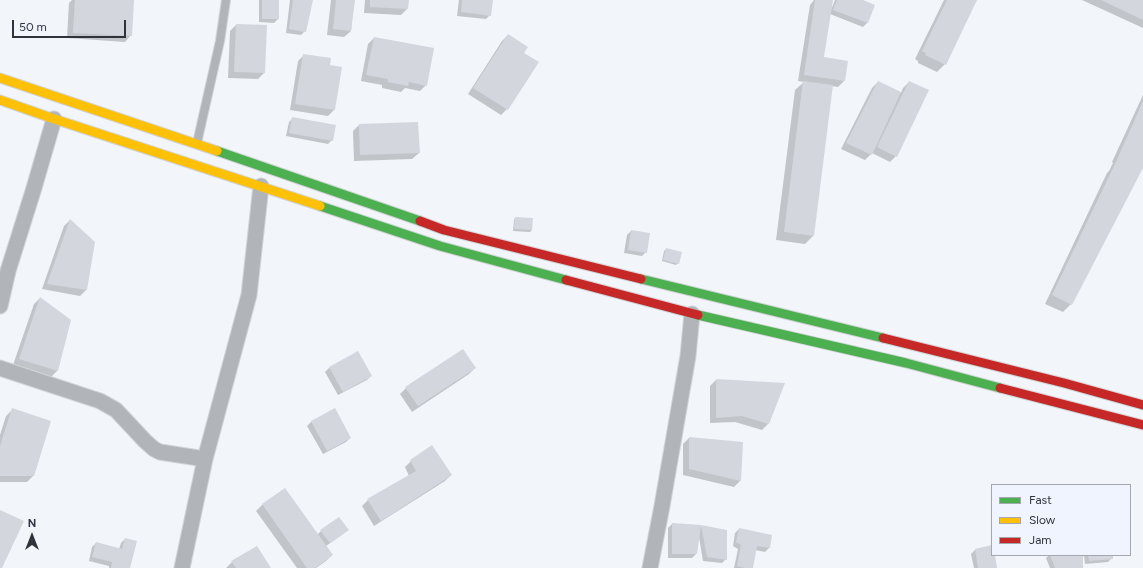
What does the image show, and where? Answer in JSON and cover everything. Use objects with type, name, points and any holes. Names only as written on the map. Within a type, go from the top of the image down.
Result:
[{"type":"street","points":[[0,78],[197,144],[444,230],[1064,383],[1143,405]]},
{"type":"street","points":[[0,100],[440,246],[692,314],[906,363],[1143,425]]},
{"type":"street","points":[[0,306],[8,271],[54,119]]},
{"type":"street","points":[[182,568],[205,459],[249,295],[261,186]]},
{"type":"street","points":[[440,246],[444,230]]},
{"type":"street","points":[[650,568],[688,356],[692,314]]},
{"type":"street","points":[[906,363],[910,345]]},
{"type":"street","points":[[0,368],[100,401],[116,410],[145,441],[160,452],[205,459]]},
{"type":"lane","points":[[197,144],[220,41],[226,0]]},
{"type":"building","points":[[75,0],[134,0],[132,36],[73,33]]},
{"type":"building","points":[[262,0],[279,0],[279,19],[262,19]]},
{"type":"building","points":[[293,0],[313,0],[306,32],[289,29]]},
{"type":"building","points":[[336,0],[355,0],[351,31],[333,29]]},
{"type":"building","points":[[370,0],[409,0],[408,9],[370,7]]},
{"type":"building","points":[[462,0],[493,0],[491,16],[461,12]]},
{"type":"building","points":[[815,0],[833,0],[824,57],[848,61],[845,81],[804,75]]},
{"type":"building","points":[[837,0],[863,0],[875,5],[868,23],[833,10]]},
{"type":"building","points":[[947,0],[977,0],[946,65],[925,55],[926,53],[922,51]]},
{"type":"building","points":[[1101,0],[1143,0],[1143,20]]},
{"type":"building","points":[[236,24],[267,25],[265,73],[234,72]]},
{"type":"building","points":[[508,34],[528,47],[524,53],[539,62],[508,110],[473,88]]},
{"type":"building","points":[[374,37],[434,48],[427,86],[409,82],[408,86],[388,82],[388,79],[366,75]]},
{"type":"building","points":[[303,54],[331,58],[330,65],[342,67],[335,110],[295,104]]},
{"type":"building","points":[[803,81],[833,85],[814,236],[784,232]]},
{"type":"building","points":[[878,81],[901,92],[872,155],[846,143]]},
{"type":"building","points":[[909,81],[929,90],[897,157],[877,147]]},
{"type":"building","points":[[1143,101],[1143,168],[1072,305],[1052,295],[1115,164]]},
{"type":"building","points":[[292,117],[336,125],[333,141],[289,133]]},
{"type":"building","points":[[418,122],[420,153],[360,155],[359,124]]},
{"type":"building","points":[[515,217],[533,218],[532,230],[514,229]]},
{"type":"building","points":[[70,219],[95,242],[87,290],[47,284]]},
{"type":"building","points":[[631,230],[650,233],[647,253],[628,250]]},
{"type":"building","points":[[666,248],[682,252],[679,264],[663,260]]},
{"type":"building","points":[[40,297],[71,320],[58,371],[19,359]]},
{"type":"building","points":[[463,349],[476,368],[418,406],[405,387]]},
{"type":"building","points":[[358,351],[372,376],[343,392],[329,367]]},
{"type":"building","points":[[716,379],[785,383],[769,424],[742,416],[716,418]]},
{"type":"building","points":[[12,408],[51,421],[34,476],[0,476],[0,446]]},
{"type":"building","points":[[335,408],[351,438],[327,451],[311,421]]},
{"type":"building","points":[[689,437],[743,442],[741,481],[689,469]]},
{"type":"building","points":[[432,445],[452,475],[381,521],[367,499],[416,471],[410,460]]},
{"type":"building","points":[[285,488],[333,555],[315,568],[307,568],[262,504]]},
{"type":"building","points":[[0,510],[24,521],[2,568],[0,568]]},
{"type":"building","points":[[339,517],[349,530],[330,543],[320,530]]},
{"type":"building","points":[[672,523],[701,525],[697,554],[672,554]]},
{"type":"building","points":[[701,525],[727,530],[727,560],[707,557]]},
{"type":"building","points":[[739,528],[772,535],[770,548],[757,546],[753,568],[737,566],[741,545],[736,542]]},
{"type":"building","points":[[125,538],[137,541],[130,568],[111,568],[112,562],[92,557],[96,542],[122,549]]},
{"type":"building","points":[[991,545],[991,556],[995,556],[997,568],[978,568],[975,549]]},
{"type":"building","points":[[257,546],[271,568],[236,568],[231,561]]},
{"type":"building","points":[[1050,556],[1083,556],[1083,568],[1055,568]]},
{"type":"building","points":[[1088,556],[1113,556],[1113,559],[1089,561]]},
{"type":"traffic: fast","points":[[217,151],[420,221]]},
{"type":"traffic: fast","points":[[320,206],[440,246],[566,280]]},
{"type":"traffic: fast","points":[[641,279],[883,338]]},
{"type":"traffic: fast","points":[[698,315],[906,363],[1000,388]]},
{"type":"traffic: slow","points":[[0,78],[217,151]]},
{"type":"traffic: slow","points":[[0,100],[320,206]]},
{"type":"traffic: jam","points":[[420,221],[444,230],[641,279]]},
{"type":"traffic: jam","points":[[566,280],[698,315]]},
{"type":"traffic: jam","points":[[883,338],[1064,383],[1143,405]]},
{"type":"traffic: jam","points":[[1000,388],[1143,425]]}]
